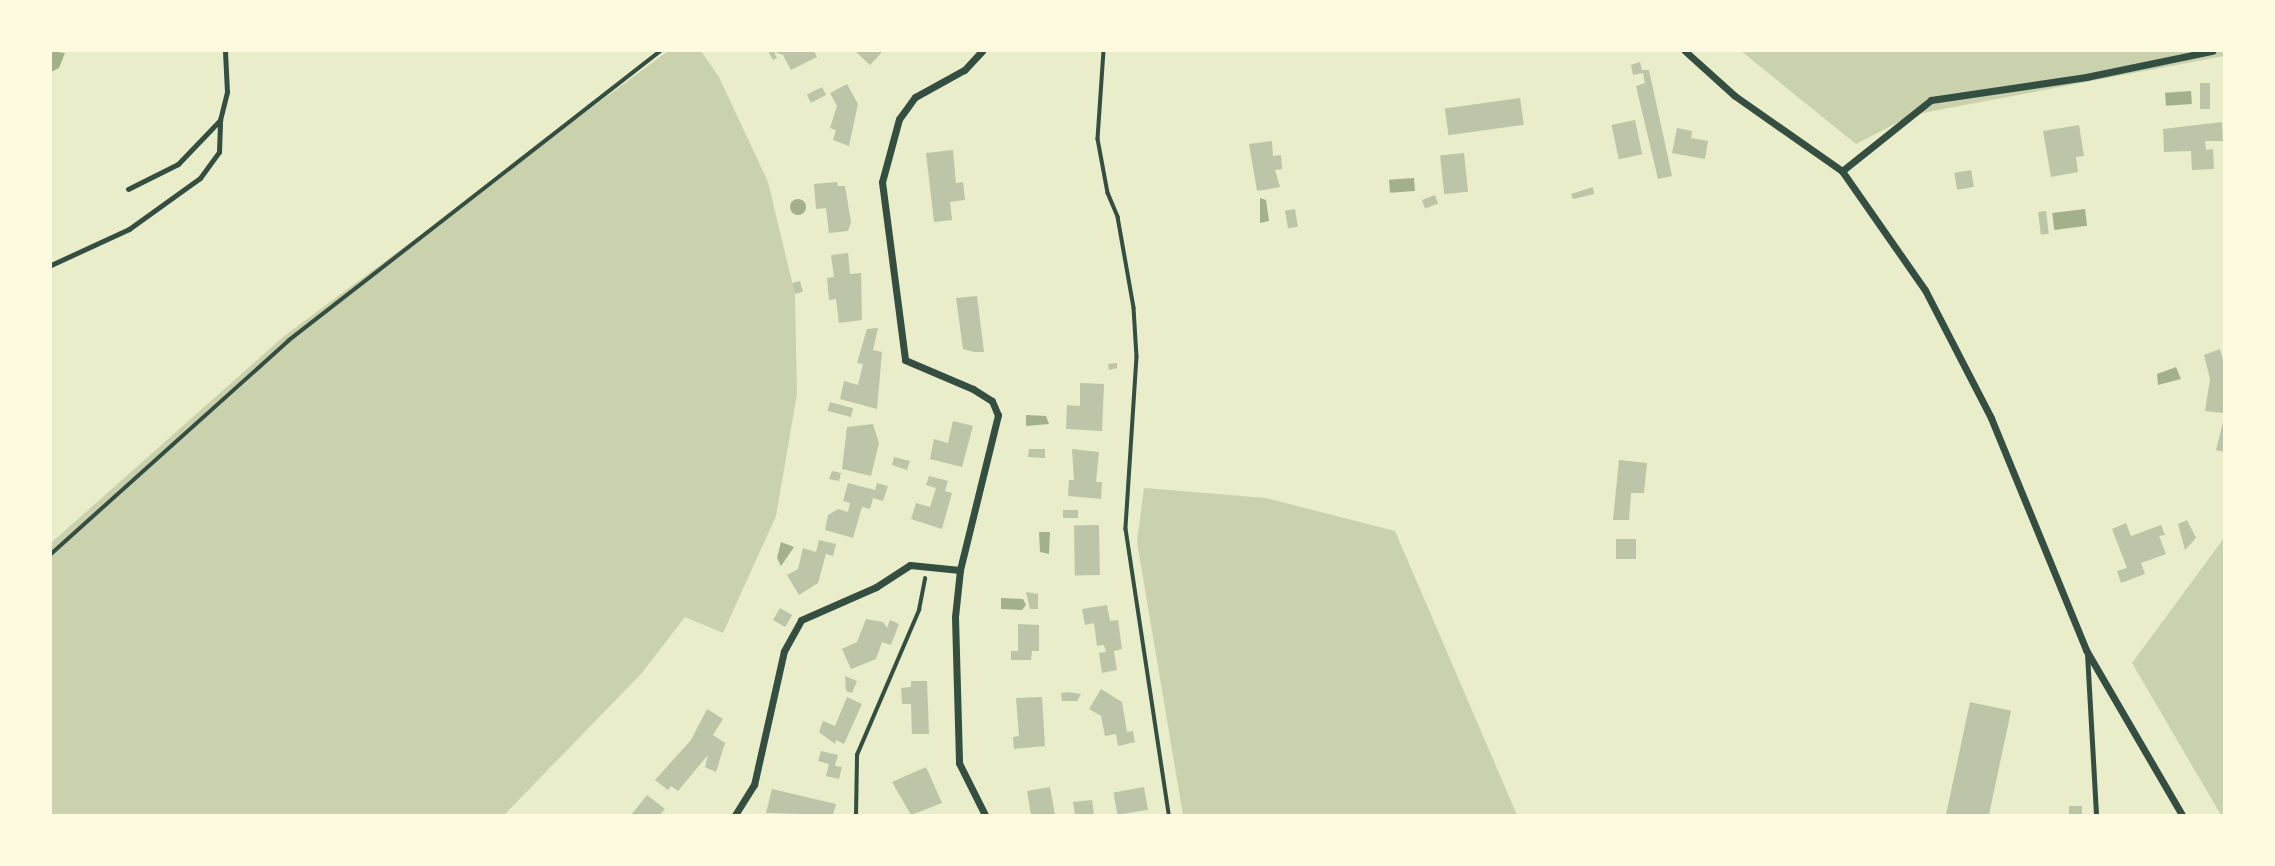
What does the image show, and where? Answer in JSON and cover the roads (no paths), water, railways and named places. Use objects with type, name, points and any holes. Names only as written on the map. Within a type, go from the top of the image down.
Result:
[{"type":"street","points":[[982,51],[964,70],[915,97],[899,119],[882,183],[905,360],[974,389],[992,401],[998,415],[960,570],[955,617],[959,762],[985,815]]},
{"type":"street","points":[[1685,51],[1735,96],[1842,171],[1925,290],[1991,418],[2086,650],[2182,815]]},
{"type":"street","points":[[1842,171],[1931,100],[2087,77],[2212,51]]},
{"type":"street","points":[[735,815],[754,785],[784,651],[793,630],[814,613],[876,587],[910,565],[929,563],[960,570]]},
{"type":"lane","points":[[51,265],[130,229],[200,177],[219,152],[220,120],[227,92],[225,51]]},
{"type":"lane","points":[[128,189],[178,164],[220,120]]},
{"type":"lane","points":[[2086,650],[2096,815]]}]
